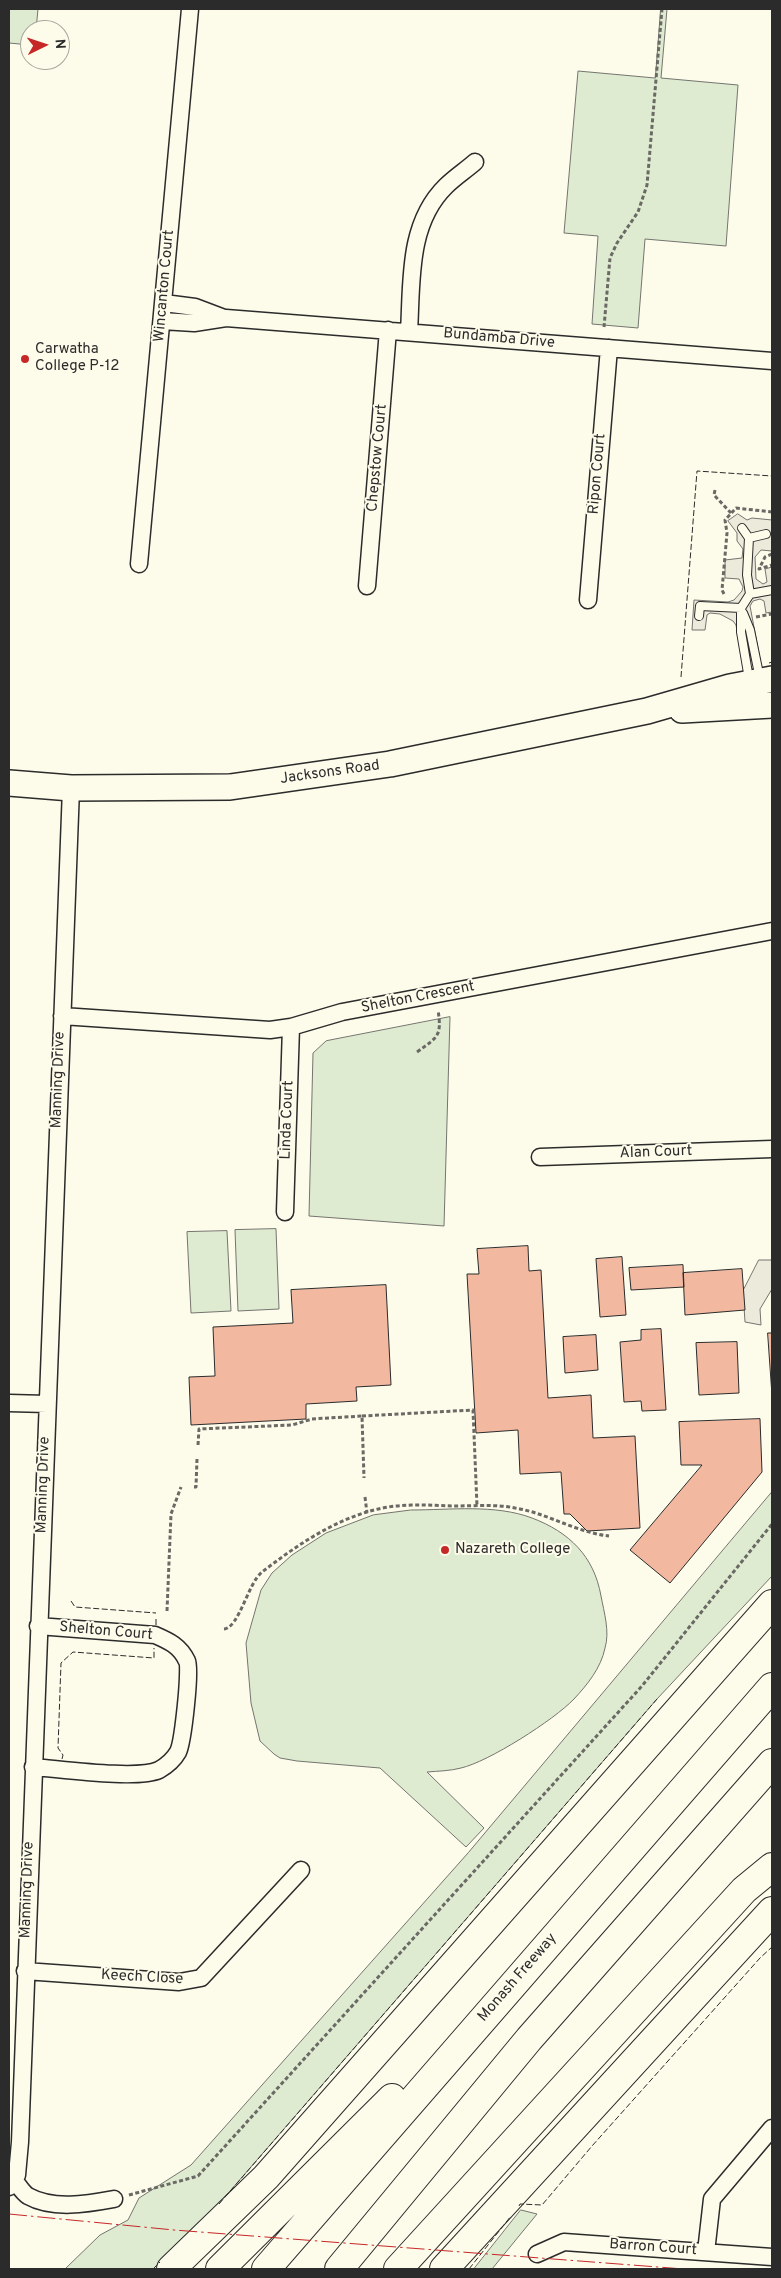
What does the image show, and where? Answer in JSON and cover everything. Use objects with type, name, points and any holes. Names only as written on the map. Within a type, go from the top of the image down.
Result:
[{"type":"highway","points":[[171,2269],[266,2177],[772,1604]]},
{"type":"highway","name":"Monash Freeway","points":[[266,2269],[772,1687]]},
{"type":"highway","points":[[339,2269],[529,2039],[772,1763]]},
{"type":"highway","points":[[398,2269],[744,1890],[772,1867]]},
{"type":"highway","points":[[444,2269],[772,1911]]},
{"type":"highway","points":[[220,2269],[547,1944]]},
{"type":"main road","name":"Jacksons Road","points":[[9,783],[71,788],[239,785],[390,764],[647,711],[704,694],[761,681]]},
{"type":"main road","name":"Jacksons Road","points":[[647,711],[772,705]]},
{"type":"street","name":"Wincanton Court","points":[[139,564],[190,9]]},
{"type":"street","points":[[409,332],[414,252],[418,233],[435,200],[445,187],[475,162]]},
{"type":"street","name":"Bundamba Drive","points":[[164,303],[196,307],[226,318]]},
{"type":"street","name":"Bundamba Drive","points":[[162,321],[194,323],[226,318],[772,361]]},
{"type":"street","name":"Chepstow Court","points":[[367,586],[388,330]]},
{"type":"street","name":"Ripon Court","points":[[588,600],[609,348]]},
{"type":"street","name":"Manning Drive","points":[[12,2184],[18,2169],[20,2142],[71,788]]},
{"type":"street","name":"Shelton Crescent","points":[[62,1016],[256,1030],[291,1027],[342,1012],[772,931]]},
{"type":"street","name":"Linda Court","points":[[285,1212],[291,1027]]},
{"type":"street","name":"Alan Court","points":[[540,1157],[772,1149]]},
{"type":"street","points":[[9,1403],[47,1404]]},
{"type":"street","name":"Shelton Court","points":[[33,1767],[140,1775],[160,1769],[174,1757],[182,1740],[189,1669],[184,1655],[173,1642],[155,1635],[38,1626]]},
{"type":"street","name":"Keech Close","points":[[25,1971],[180,1982],[201,1978],[301,1870]]},
{"type":"street","points":[[706,2252],[712,2199],[772,2128]]},
{"type":"street","points":[[12,2184],[28,2195],[49,2203],[84,2204],[114,2199]]},
{"type":"street","name":"Barron Court","points":[[537,2254],[564,2242],[772,2257]]},
{"type":"lane","points":[[742,528],[749,538],[747,575],[750,594],[742,608],[741,632],[761,681]]},
{"type":"lane","points":[[749,538],[766,534]]},
{"type":"lane","points":[[750,594],[772,590]]},
{"type":"lane","points":[[699,616],[700,606],[742,608]]},
{"type":"path","points":[[604,327],[610,258],[616,244],[638,212],[647,185],[662,9]]},
{"type":"path","points":[[714,490],[714,495],[731,513]]},
{"type":"path","points":[[728,602],[722,590],[727,533],[724,524],[736,508],[772,512]]},
{"type":"path","points":[[772,554],[765,557],[759,569],[772,566]]},
{"type":"path","points":[[417,1052],[438,1037],[441,1027],[435,995]]},
{"type":"path","points":[[198,1445],[199,1429],[292,1425],[312,1419],[473,1410],[477,1506]]},
{"type":"path","points":[[362,1416],[364,1478]]},
{"type":"path","points":[[194,1487],[196,1487],[197,1459]]},
{"type":"path","points":[[167,1611],[171,1514],[181,1487]]},
{"type":"path","points":[[365,1497],[367,1513]]},
{"type":"path","points":[[224,1629],[232,1625],[236,1619],[251,1585],[261,1573],[325,1528],[367,1513],[408,1506],[514,1508],[581,1531],[609,1536]]},
{"type":"path","points":[[114,2199],[198,2176],[642,1686],[772,1524]]},
{"type":"green space","points":[[9,9],[38,9],[37,20],[20,20],[20,44],[9,43]]},
{"type":"green space","points":[[661,9],[667,9],[661,78],[738,85],[726,246],[645,239],[638,328],[592,324],[598,236],[564,233],[578,71],[655,78]]},
{"type":"green space","points":[[450,1017],[444,1226],[309,1216],[313,1053],[326,1041]]},
{"type":"green space","points":[[276,1229],[279,1309],[238,1311],[235,1230]]},
{"type":"green space","points":[[227,1231],[231,1311],[191,1313],[187,1232]]},
{"type":"green space","points":[[772,1492],[772,1576],[657,1699],[204,2221],[153,2269],[65,2269],[100,2235],[128,2220],[139,2198],[191,2165],[468,1853]]},
{"type":"green space","points":[[488,1509],[503,1511],[532,1518],[557,1530],[578,1547],[586,1557],[598,1582],[605,1615],[606,1642],[600,1662],[584,1688],[565,1708],[520,1739],[487,1758],[461,1768],[427,1772],[484,1828],[466,1847],[380,1768],[297,1761],[280,1758],[274,1754],[260,1741],[251,1703],[246,1643],[261,1590],[272,1573],[292,1555],[326,1533],[373,1515],[411,1510]]},
{"type":"green space","points":[[521,2210],[537,2214],[492,2269],[474,2269]]},
{"type":"shaded area","points":[[738,514],[747,520],[752,518],[772,520],[772,551],[761,550],[755,557],[756,579],[763,584],[767,582],[765,569],[772,567],[772,612],[766,613],[764,601],[760,599],[753,601],[750,606],[760,659],[742,662],[736,625],[733,621],[720,614],[710,613],[707,615],[705,630],[692,630],[694,600],[728,602],[734,600],[742,591],[743,587],[739,579],[725,578],[725,560],[742,558],[743,549],[737,541],[737,533],[728,521]]},
{"type":"shaded area","points":[[759,1260],[772,1260],[772,1289],[760,1309],[761,1325],[745,1322],[743,1291]]},
{"type":"building","points":[[528,1246],[529,1271],[541,1270],[548,1398],[591,1395],[593,1438],[635,1436],[640,1528],[587,1531],[570,1514],[564,1514],[561,1472],[520,1474],[518,1430],[476,1433],[467,1274],[479,1274],[477,1249]]},
{"type":"building","points":[[622,1257],[626,1315],[600,1317],[596,1259]]},
{"type":"building","points":[[683,1265],[684,1287],[631,1290],[629,1268]]},
{"type":"building","points":[[742,1269],[745,1310],[685,1315],[683,1273]]},
{"type":"building","points":[[386,1285],[391,1385],[356,1387],[357,1401],[306,1404],[306,1419],[191,1425],[189,1377],[215,1376],[213,1327],[293,1323],[291,1290]]},
{"type":"building","points":[[661,1329],[666,1410],[642,1411],[641,1401],[624,1402],[620,1342],[641,1340],[641,1330]]},
{"type":"building","points":[[768,1333],[772,1333],[772,1395]]},
{"type":"building","points":[[596,1335],[598,1370],[565,1373],[563,1337]]},
{"type":"building","points":[[737,1342],[739,1393],[699,1395],[696,1343]]},
{"type":"building","points":[[760,1419],[762,1472],[670,1583],[630,1550],[702,1465],[681,1465],[679,1422]]},
{"type":"fence","points":[[681,677],[697,471],[772,476]]},
{"type":"fence","points":[[71,1601],[75,1607],[156,1613]]},
{"type":"fence","points":[[156,1618],[156,1625]]},
{"type":"fence","points":[[62,1759],[63,1755],[58,1748],[61,1663],[73,1652],[154,1658],[154,1648]]},
{"type":"fence","points":[[219,2204],[657,1699]]},
{"type":"fence","points":[[519,2206],[520,2204],[542,2205],[592,2146],[760,1958],[772,1947]]},
{"type":"fence","points":[[469,2269],[511,2216]]},
{"type":"fence","points":[[153,2269],[160,2262]]},
{"type":"power","points":[[9,2214],[174,2230],[684,2269]]},
{"type":"place","name":"Carwatha College P-12","points":[[25,359]]},
{"type":"place","name":"Nazareth College","points":[[445,1550]]}]
